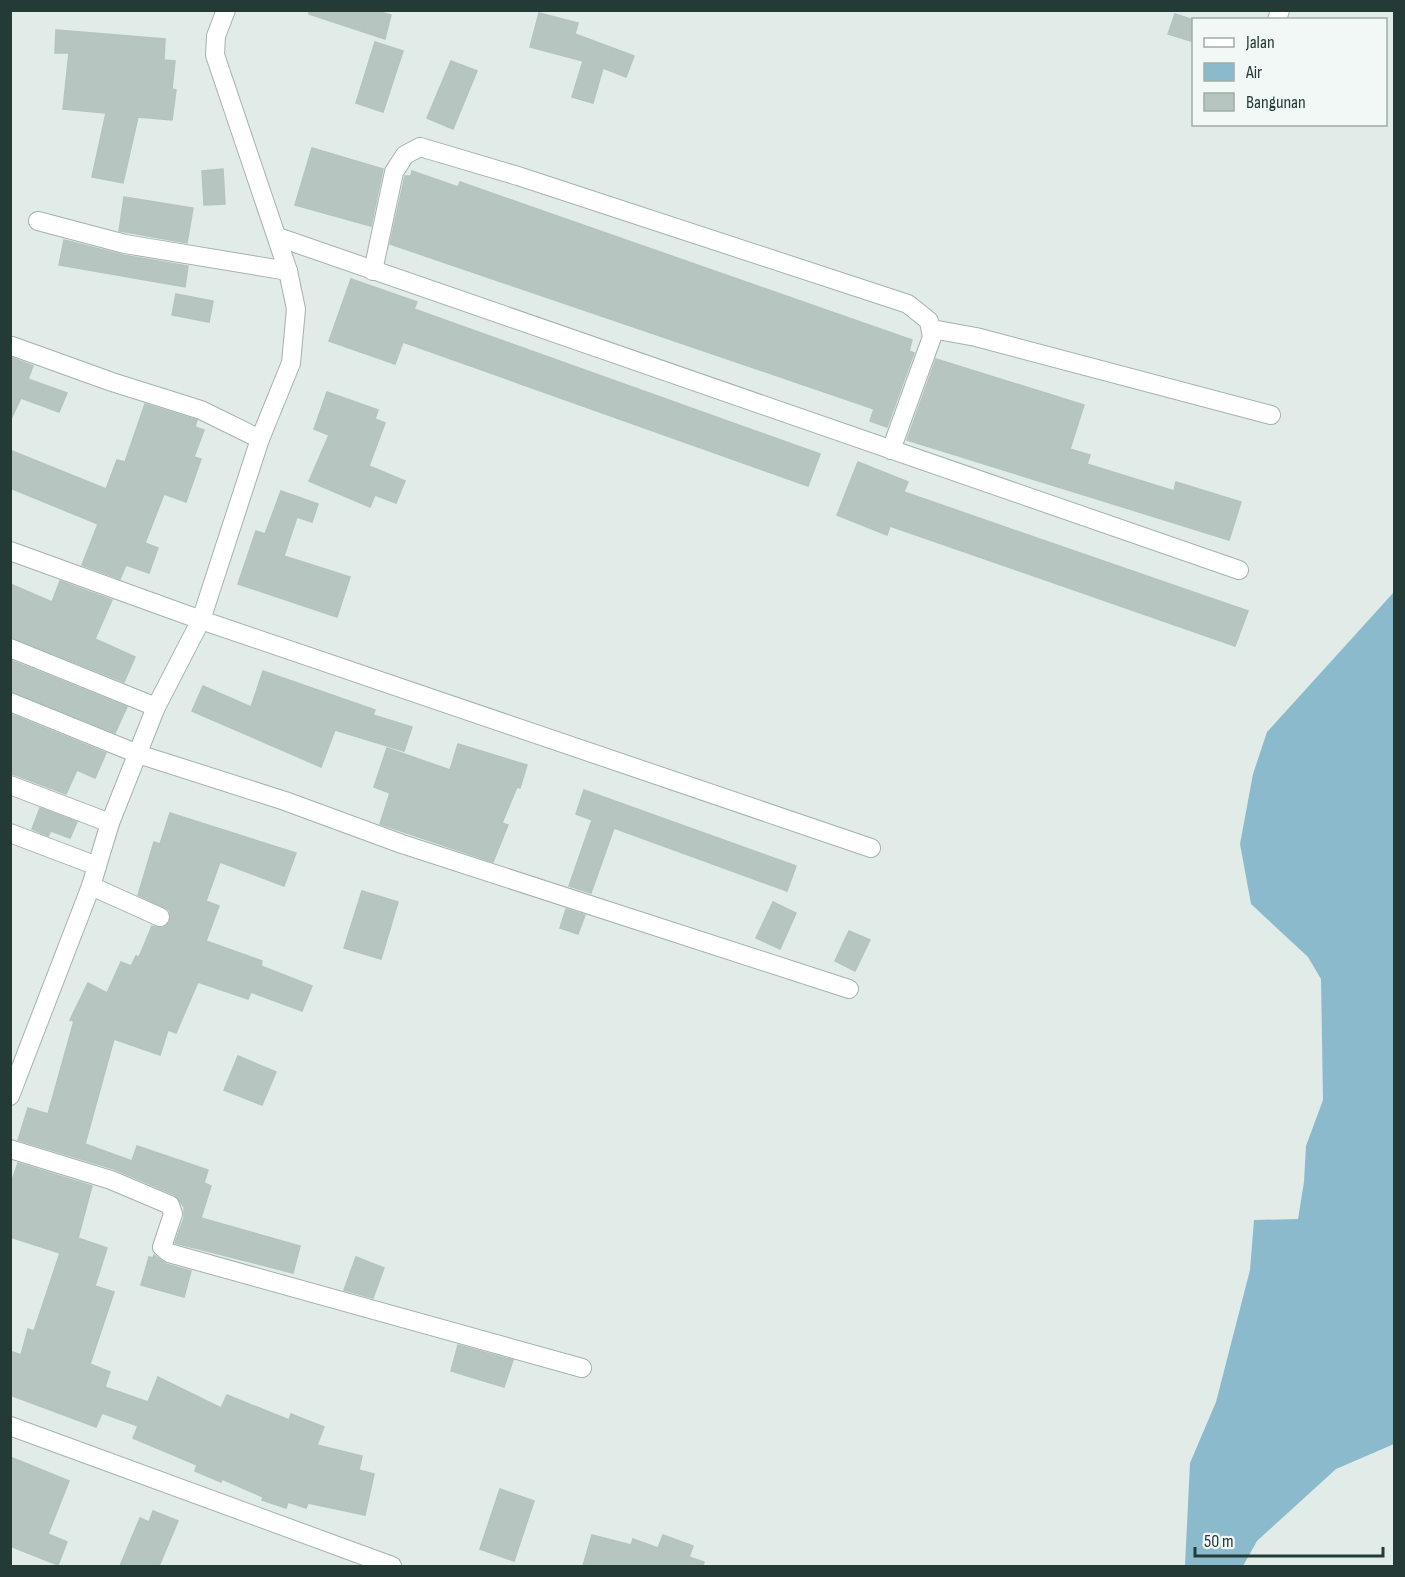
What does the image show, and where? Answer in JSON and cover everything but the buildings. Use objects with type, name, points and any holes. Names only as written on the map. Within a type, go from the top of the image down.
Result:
[{"type":"street","points":[[10,1096],[17,1055],[91,886],[110,823],[156,707],[201,620],[260,439],[291,363],[296,309],[288,271],[215,55],[216,36],[225,10]]},
{"type":"street","points":[[373,271],[394,172],[405,155],[420,147],[529,180],[908,304],[924,315],[932,329],[930,345],[891,450]]},
{"type":"street","points":[[38,221],[125,244],[288,271]]},
{"type":"street","points":[[278,237],[1239,570]]},
{"type":"street","points":[[932,329],[976,337],[1271,415]]},
{"type":"street","points":[[12,346],[112,382],[201,410],[260,439]]},
{"type":"street","points":[[10,551],[201,620],[871,848]]},
{"type":"street","points":[[10,648],[156,707]]},
{"type":"street","points":[[10,702],[138,754],[285,801],[402,844],[849,988]]},
{"type":"street","points":[[10,785],[110,823]]},
{"type":"street","points":[[10,834],[97,866]]},
{"type":"street","points":[[91,886],[160,917]]},
{"type":"street","points":[[10,1149],[111,1180],[170,1205],[173,1214],[162,1246],[169,1253],[582,1368]]},
{"type":"street","points":[[10,1426],[392,1566]]},
{"type":"water","points":[[1394,592],[1394,1444],[1336,1469],[1257,1541],[1243,1566],[1185,1566],[1190,1463],[1216,1402],[1250,1270],[1254,1220],[1298,1219],[1304,1182],[1306,1146],[1323,1100],[1321,979],[1308,957],[1251,904],[1240,844],[1253,774],[1267,732]]}]
